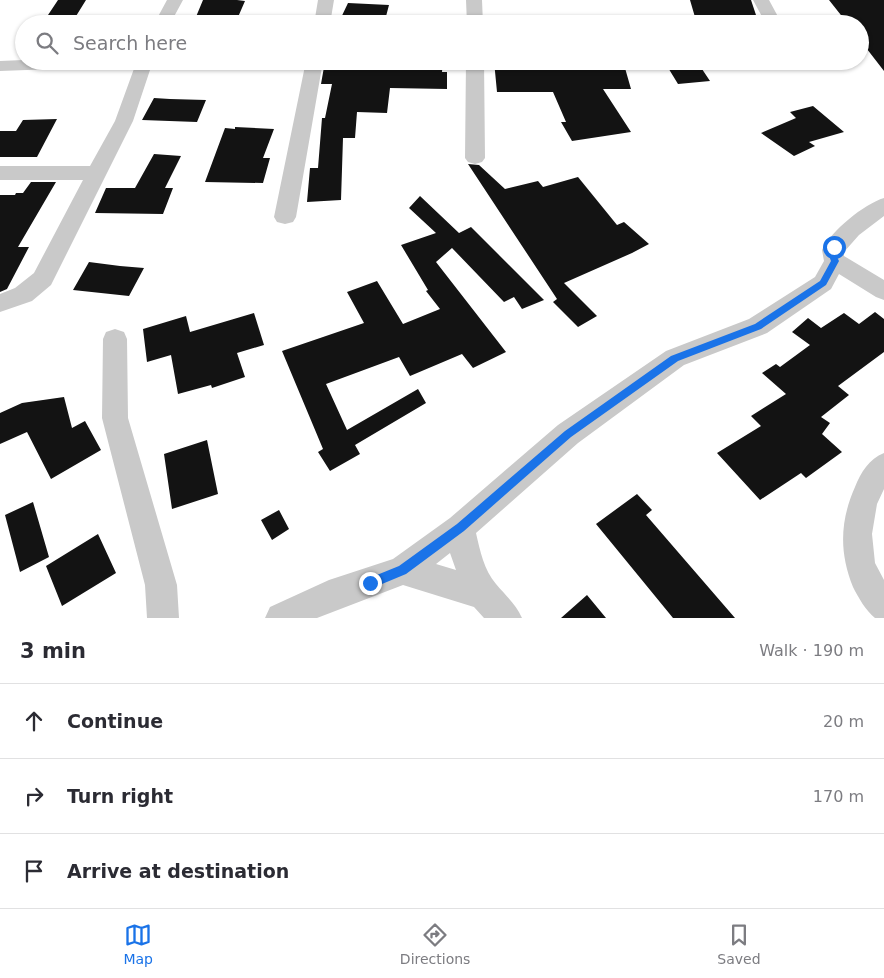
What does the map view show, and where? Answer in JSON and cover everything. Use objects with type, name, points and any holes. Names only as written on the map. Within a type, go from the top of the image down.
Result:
[{"type":"street","points":[[167,15],[175,0]]},
{"type":"street","points":[[324,15],[326,0]]},
{"type":"street","points":[[474,0],[475,15]]},
{"type":"street","points":[[761,0],[769,15]]},
{"type":"street","points":[[0,66],[15,65]]},
{"type":"street","points":[[0,303],[19,297],[32,290],[43,279],[124,121],[142,70]]},
{"type":"street","points":[[285,218],[313,70]]},
{"type":"street","points":[[475,70],[475,158]]},
{"type":"street","points":[[0,173],[96,173]]},
{"type":"street","points":[[884,205],[862,221],[834,247],[832,255],[835,261],[884,291]]},
{"type":"street","points":[[281,618],[329,596],[403,570],[460,528],[568,434],[674,358],[758,326],[823,283],[835,261]]},
{"type":"street","points":[[115,339],[115,418],[162,585],[162,618]]},
{"type":"street","points":[[884,466],[875,476],[863,498],[857,548],[865,577],[884,606]]},
{"type":"street","points":[[460,528],[465,554],[472,575],[484,594],[506,618]]},
{"type":"street","points":[[403,570],[484,594]]},
{"type":"building","points":[[58,0],[86,0],[77,15],[48,15]]},
{"type":"building","points":[[203,0],[245,1],[239,15],[197,15]]},
{"type":"building","points":[[690,0],[751,0],[756,15],[694,15]]},
{"type":"building","points":[[829,0],[884,0],[884,71],[869,52],[869,15],[841,15]]},
{"type":"building","points":[[348,3],[389,5],[386,15],[342,15]]},
{"type":"building","points":[[323,70],[442,70],[442,72],[447,72],[447,89],[390,88],[387,113],[357,112],[355,138],[343,138],[341,200],[307,202],[310,168],[318,168],[322,118],[325,118],[332,84],[321,84]]},
{"type":"building","points":[[495,70],[626,70],[631,89],[603,89],[631,132],[572,141],[561,122],[566,122],[553,92],[497,92]]},
{"type":"building","points":[[669,70],[703,70],[710,81],[678,84]]},
{"type":"building","points":[[154,98],[206,100],[197,122],[142,120]]},
{"type":"building","points":[[813,106],[844,132],[809,142],[815,146],[794,156],[761,133],[796,118],[790,112]]},
{"type":"building","points":[[57,119],[37,157],[0,157],[0,131],[16,131],[23,120]]},
{"type":"building","points":[[235,127],[274,129],[263,158],[270,158],[263,183],[205,182],[225,128],[235,129]]},
{"type":"building","points":[[154,154],[181,156],[165,188],[173,188],[163,214],[95,213],[106,188],[135,188]]},
{"type":"building","points":[[468,164],[479,165],[505,189],[538,181],[543,187],[578,177],[617,225],[624,222],[649,244],[564,283],[597,316],[578,327],[553,302],[557,299]]},
{"type":"building","points":[[31,182],[56,182],[18,247],[29,247],[7,289],[0,292],[0,195],[23,193]]},
{"type":"building","points":[[420,196],[459,233],[471,227],[544,300],[522,309],[514,297],[504,302],[452,248],[436,262],[506,352],[473,368],[462,354],[410,376],[399,357],[326,384],[347,430],[418,389],[426,403],[355,445],[360,454],[330,471],[318,452],[323,449],[282,351],[364,323],[347,292],[377,281],[403,324],[440,309],[426,291],[428,290],[401,245],[436,233],[409,208]]},
{"type":"building","points":[[89,262],[144,268],[129,296],[73,290]]},
{"type":"building","points":[[875,312],[884,319],[884,352],[838,386],[849,395],[821,417],[830,423],[822,434],[842,452],[806,478],[801,473],[760,500],[717,453],[761,426],[751,416],[786,394],[762,373],[776,364],[780,367],[810,345],[792,332],[808,318],[821,328],[844,313],[859,324]]},
{"type":"building","points":[[254,313],[264,345],[237,353],[245,377],[212,388],[211,385],[178,394],[171,355],[147,362],[143,329],[186,316],[190,332]]},
{"type":"building","points":[[64,397],[72,428],[85,421],[101,450],[51,479],[27,432],[0,444],[0,413],[22,403]]},
{"type":"building","points":[[207,440],[218,494],[172,509],[164,454]]},
{"type":"building","points":[[637,494],[652,510],[646,515],[735,618],[673,618],[596,524]]},
{"type":"building","points":[[33,502],[49,557],[20,572],[5,515]]},
{"type":"building","points":[[279,510],[289,529],[272,540],[261,520]]},
{"type":"building","points":[[98,534],[116,573],[62,606],[46,566]]},
{"type":"building","points":[[587,595],[606,618],[561,618]]},
{"type":"route","points":[[370,583],[403,570],[460,528],[568,434],[674,358],[758,326],[823,283],[835,261],[832,255],[834,247]]}]
